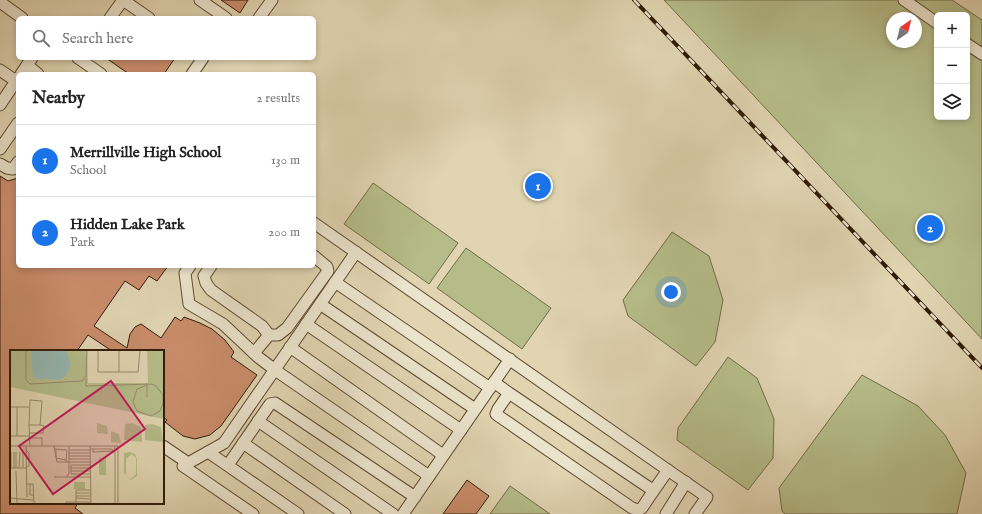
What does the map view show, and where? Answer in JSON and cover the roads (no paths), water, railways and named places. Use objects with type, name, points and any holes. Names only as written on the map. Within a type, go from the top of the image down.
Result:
[{"type":"street","points":[[111,16],[123,0],[146,16]]},
{"type":"street","points":[[200,0],[223,16]]},
{"type":"street","points":[[260,16],[272,0]]},
{"type":"street","points":[[904,0],[934,21]]},
{"type":"street","points":[[0,2],[19,16]]},
{"type":"street","points":[[970,46],[982,54]]},
{"type":"street","points":[[81,60],[98,72]]},
{"type":"street","points":[[193,72],[202,60]]},
{"type":"street","points":[[0,70],[23,71]]},
{"type":"street","points":[[0,105],[16,81]]},
{"type":"street","points":[[0,149],[16,126]]},
{"type":"street","points":[[0,164],[7,168],[13,169],[16,165]]},
{"type":"street","points":[[316,224],[708,497],[695,514]]},
{"type":"street","points":[[253,514],[183,466],[224,443],[356,252]]},
{"type":"street","points":[[316,258],[338,279],[492,385],[509,393],[651,489],[652,493]]},
{"type":"street","points":[[268,335],[278,335],[288,328],[328,270],[327,267]]},
{"type":"street","points":[[189,268],[185,273],[189,304],[223,324],[254,354],[274,370],[429,476]]},
{"type":"street","points":[[210,268],[204,276],[206,283],[211,290],[262,326],[268,335]]},
{"type":"street","points":[[320,304],[475,409]]},
{"type":"street","points":[[306,324],[461,430]]},
{"type":"street","points":[[254,354],[268,335]]},
{"type":"street","points":[[290,347],[443,455]]},
{"type":"street","points":[[403,514],[510,360]]},
{"type":"street","points":[[509,393],[496,414],[632,508],[638,510],[642,508],[668,470]]},
{"type":"street","points":[[228,465],[270,404],[275,403],[415,497]]},
{"type":"street","points":[[258,421],[393,514]]},
{"type":"street","points":[[243,443],[344,514]]},
{"type":"street","points":[[164,447],[188,463]]},
{"type":"street","points":[[208,452],[298,514]]},
{"type":"street","points":[[666,514],[686,482]]},
{"type":"railway","points":[[634,0],[982,368]]},
{"type":"place","name":"Merrillville High School","points":[[538,186]]},
{"type":"place","name":"Hidden Lake Park","points":[[930,228]]}]
